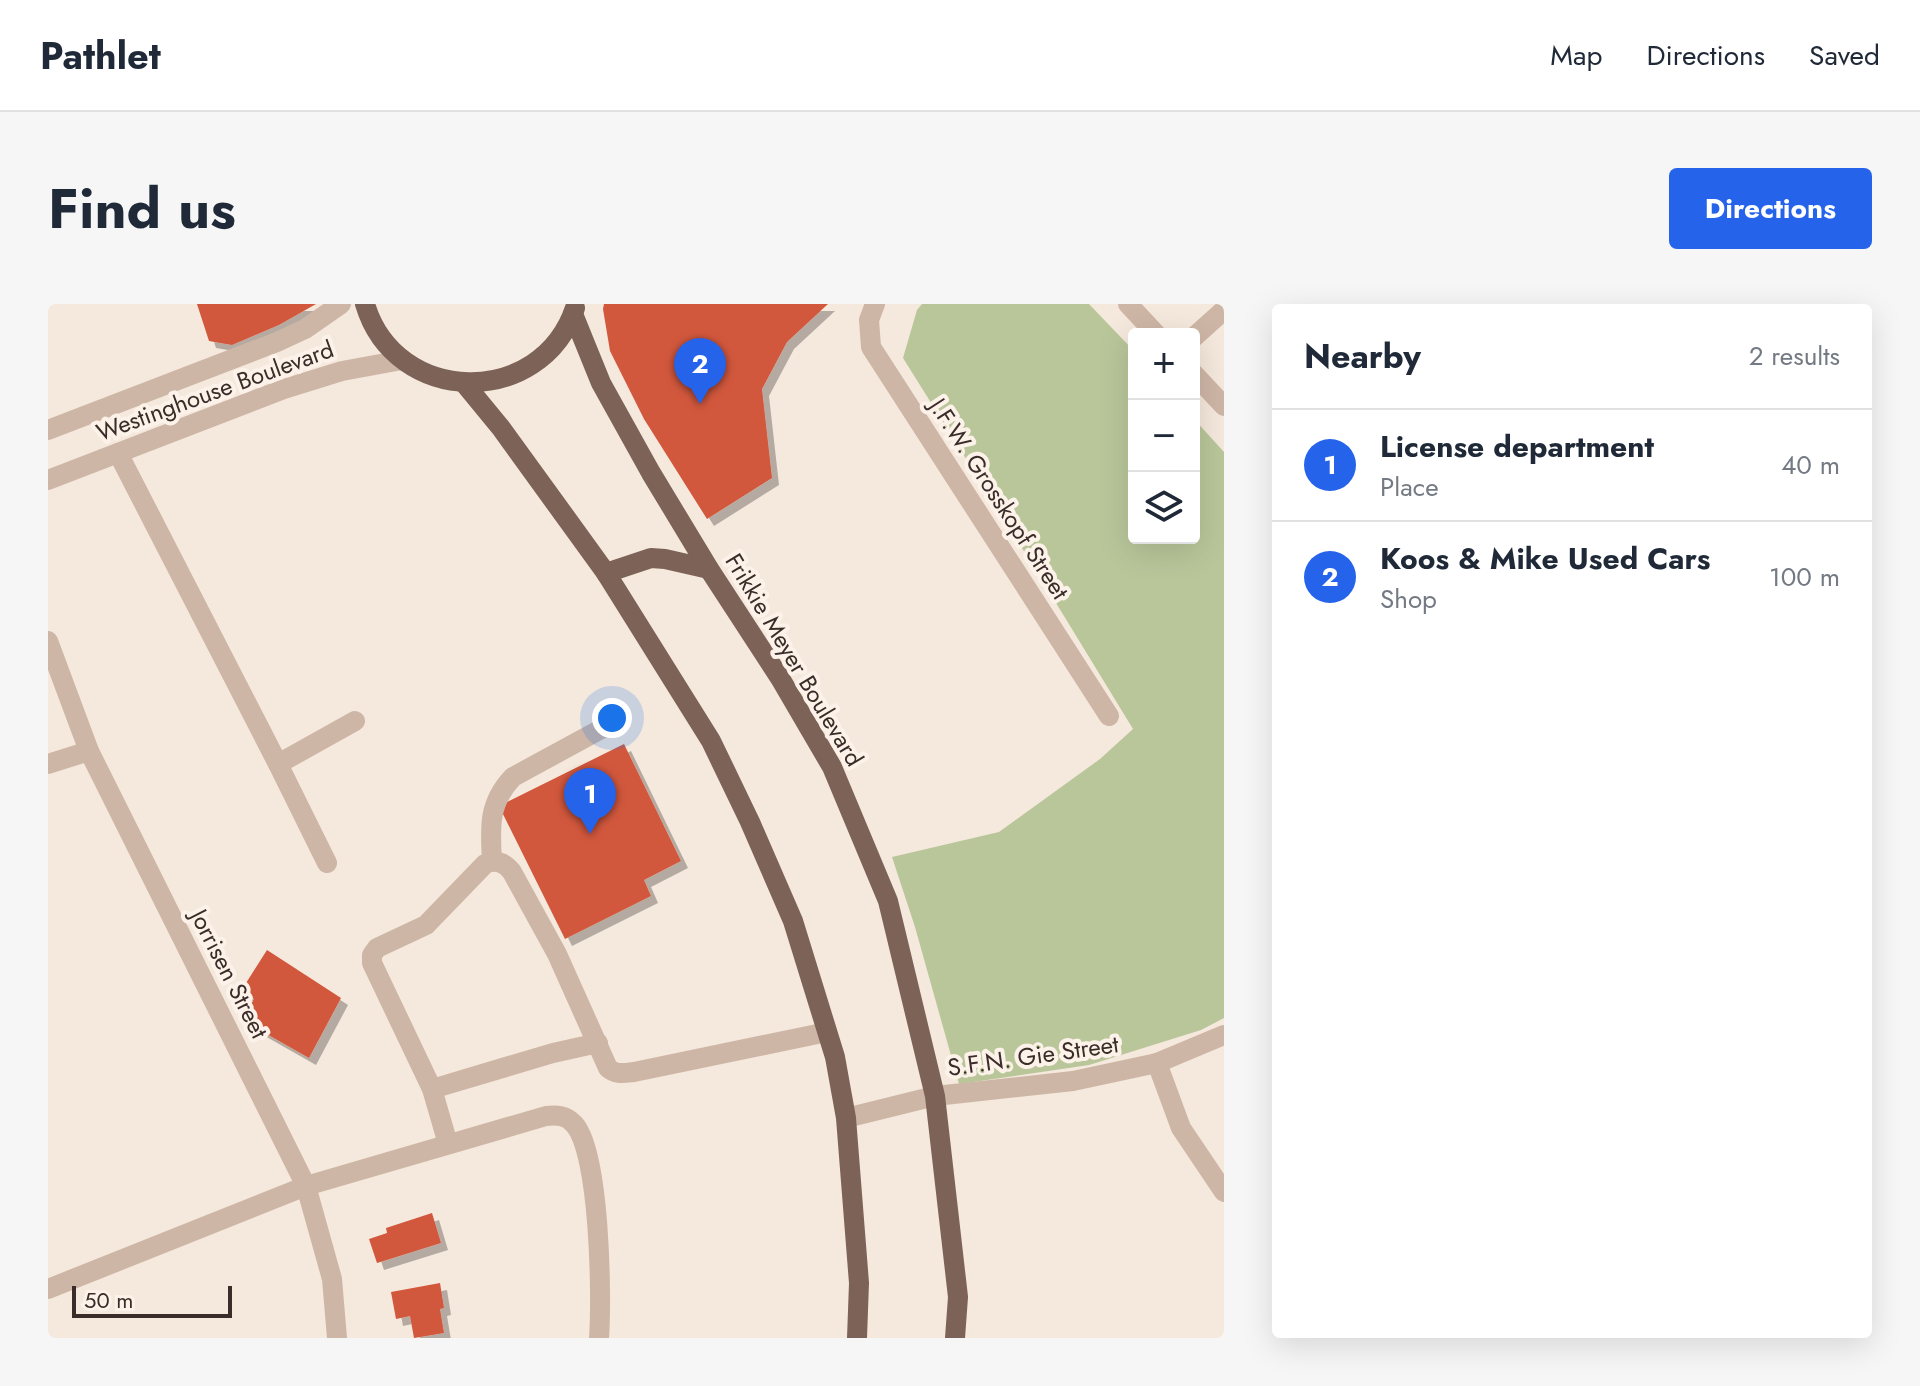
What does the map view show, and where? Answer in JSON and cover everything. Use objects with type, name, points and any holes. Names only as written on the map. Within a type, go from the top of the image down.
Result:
[{"type":"main road","points":[[365,304],[368,316],[382,340],[402,360],[431,376],[464,383],[487,382],[530,366],[548,352],[563,334],[575,309]]},
{"type":"main road","name":"Frikkie Meyer Boulevard","points":[[575,309],[601,383],[651,473],[832,767],[888,901],[935,1096],[958,1297],[955,1338]]},
{"type":"main road","points":[[464,383],[501,428],[606,573],[711,741],[793,921],[835,1057],[846,1118],[859,1283],[857,1338]]},
{"type":"main road","points":[[606,573],[651,558],[709,569]]},
{"type":"street","name":"Westinghouse Boulevard","points":[[48,430],[277,342],[305,329],[341,304]]},
{"type":"street","name":"J.F.W. Grosskopf Street","points":[[875,304],[869,320],[871,347],[1109,716]]},
{"type":"street","points":[[1128,304],[1150,328]]},
{"type":"street","points":[[1200,332],[1224,310]]},
{"type":"street","name":"Westinghouse Boulevard","points":[[48,480],[284,389],[342,371],[402,360]]},
{"type":"street","points":[[1200,380],[1224,406]]},
{"type":"street","points":[[118,453],[327,863]]},
{"type":"street","name":"Jorrisen Street","points":[[48,641],[89,751],[306,1186],[332,1279],[337,1338]]},
{"type":"street","points":[[278,764],[355,721]]},
{"type":"street","points":[[492,861],[491,818],[506,785],[513,777],[603,728]]},
{"type":"street","points":[[48,764],[89,751]]},
{"type":"street","points":[[448,1144],[432,1089],[372,963],[372,955],[377,948],[426,925],[485,864],[492,861],[505,864],[512,872],[557,954],[608,1068],[613,1072],[634,1072],[827,1032]]},
{"type":"street","name":"S.F.N. Gie Street","points":[[846,1118],[935,1096],[1073,1081],[1157,1063],[1224,1035]]},
{"type":"street","points":[[432,1089],[598,1043]]},
{"type":"street","points":[[1157,1063],[1181,1128],[1224,1192]]},
{"type":"street","points":[[48,1289],[306,1186],[546,1116],[559,1115],[572,1121],[586,1146],[598,1229],[599,1338]]},
{"type":"green space","points":[[922,304],[1089,304],[1128,345],[1128,544],[1200,544],[1200,426],[1224,452],[1224,1018],[1201,1030],[1089,1065],[959,1084],[892,857],[999,832],[1100,759],[1133,729],[903,358],[917,310]]},
{"type":"building","points":[[197,304],[316,304],[279,325],[232,345],[209,341]]},
{"type":"building","points":[[604,304],[828,304],[787,342],[762,389],[772,478],[707,519],[644,419],[610,351]]},
{"type":"building","points":[[624,744],[681,861],[644,880],[651,896],[565,939],[499,806]]},
{"type":"building","points":[[267,950],[341,998],[309,1058],[242,1020],[254,999],[241,991]]},
{"type":"building","points":[[432,1213],[441,1243],[377,1263],[369,1239],[387,1233],[386,1228]]},
{"type":"building","points":[[440,1283],[444,1333],[414,1338],[410,1316],[396,1319],[391,1292]]},
{"type":"place","name":"Koos & Mike Used Cars","points":[[700,404]]},
{"type":"place","name":"License department","points":[[590,834]]}]
